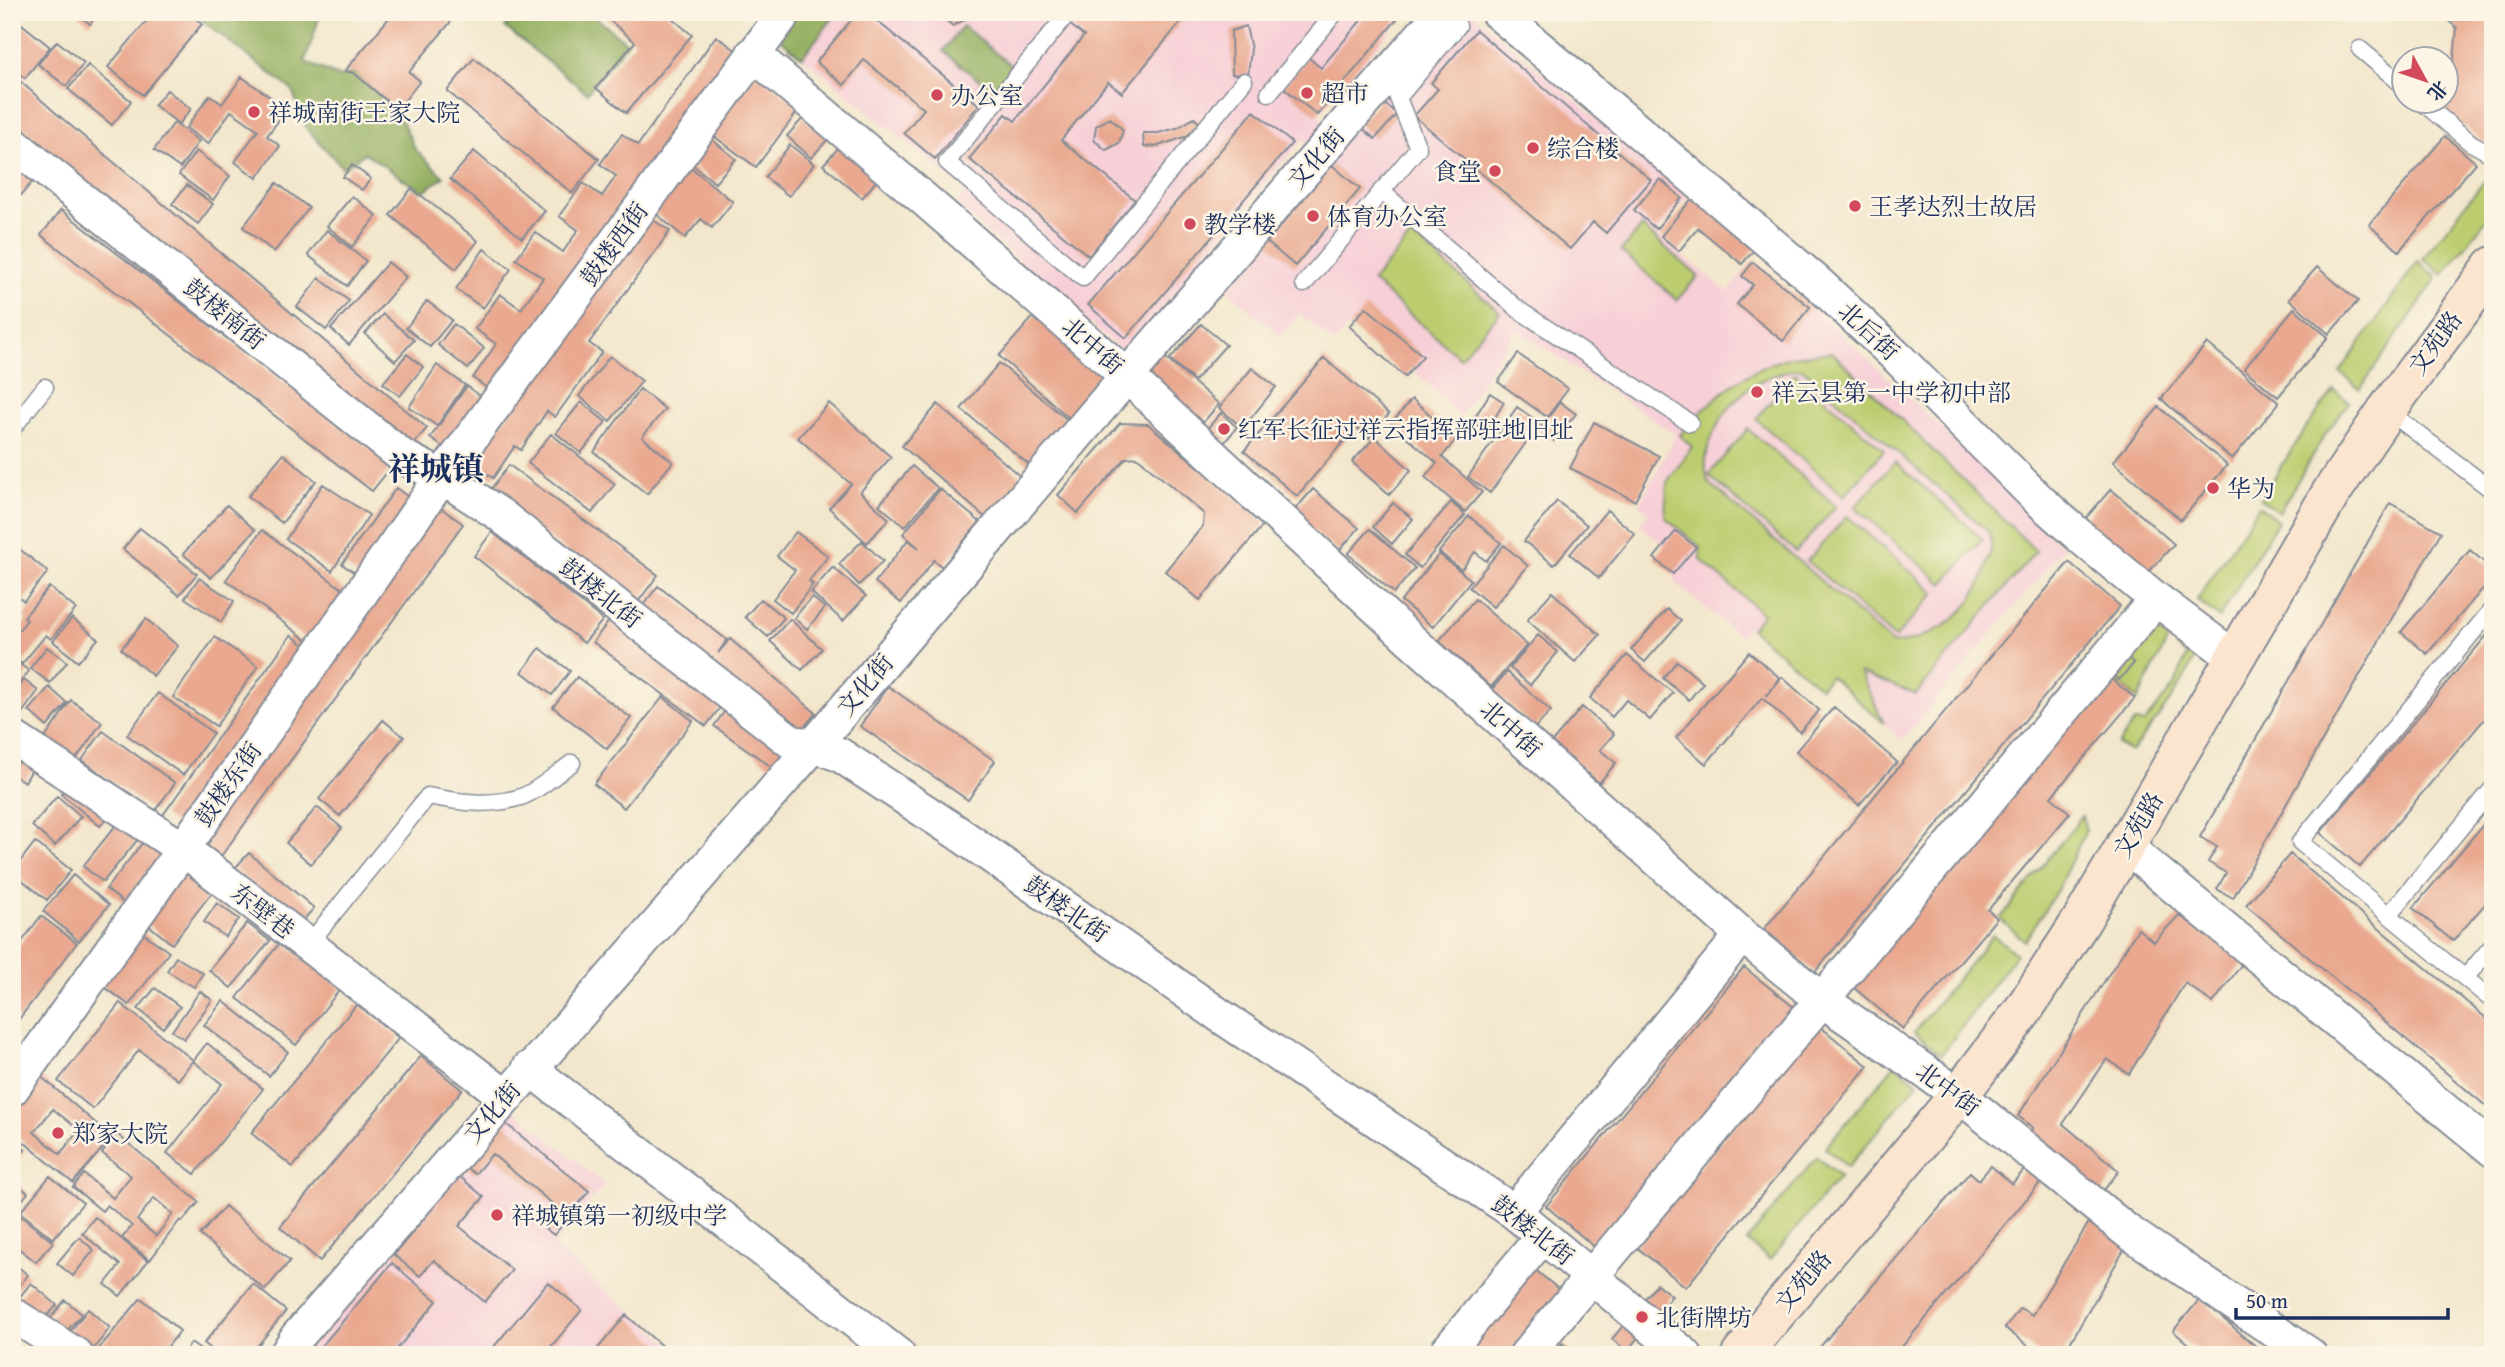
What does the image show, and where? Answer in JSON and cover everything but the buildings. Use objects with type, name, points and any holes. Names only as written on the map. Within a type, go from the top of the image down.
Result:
[{"type":"main road","name":"文苑路","points":[[1741,1355],[1959,1095],[2022,1012],[2083,918],[2331,493],[2387,410],[2493,266]]},
{"type":"street","name":"鼓楼西街","points":[[442,477],[785,12]]},
{"type":"street","name":"文化街","points":[[286,1355],[297,1337],[530,1068],[803,744],[1442,12]]},
{"type":"street","name":"北后街","points":[[1497,12],[1819,284],[2083,540],[2235,658]]},
{"type":"street","name":"北中街","points":[[750,58],[916,191],[1127,376],[1411,640],[1742,935],[1822,1000],[1959,1095],[2127,1231],[2310,1355]]},
{"type":"street","name":"鼓楼南街","points":[[12,143],[402,456],[442,477]]},
{"type":"street","name":"鼓楼北街","points":[[442,477],[499,514],[803,744],[840,755],[1222,1017],[1514,1212],[1682,1352]]},
{"type":"street","name":"鼓楼东街","points":[[12,1089],[442,477]]},
{"type":"street","points":[[1526,1355],[2156,599]]},
{"type":"street","name":"东壁巷","points":[[12,737],[186,844],[307,945],[505,1096]]},
{"type":"street","points":[[2124,846],[2493,1150]]},
{"type":"street","points":[[1514,1212],[1742,935]]},
{"type":"street","points":[[530,1068],[898,1355]]},
{"type":"street","points":[[1444,1355],[1543,1236]]},
{"type":"street","points":[[12,1314],[76,1355]]},
{"type":"lane","points":[[1069,12],[947,162],[1083,278],[1244,81]]},
{"type":"lane","points":[[1269,93],[1336,12]]},
{"type":"lane","points":[[1304,284],[1418,148],[1398,98],[1458,26],[1452,12]]},
{"type":"lane","points":[[2360,49],[2390,75]]},
{"type":"lane","points":[[2439,116],[2471,143],[2493,155]]},
{"type":"lane","points":[[1381,191],[1519,310],[1689,423]]},
{"type":"lane","points":[[12,429],[45,387]]},
{"type":"lane","points":[[2387,410],[2493,491]]},
{"type":"lane","points":[[2493,608],[2300,842],[2493,1001]]},
{"type":"lane","points":[[307,945],[428,796],[454,802],[492,802],[522,796],[572,763]]},
{"type":"lane","points":[[2389,915],[2493,788]]},
{"type":"lane","points":[[2465,978],[2493,945]]},
{"type":"shaded area","name":"祥云县第一中学初中部","points":[[799,12],[1407,12],[1318,115],[1347,139],[1448,17],[1471,12],[1688,196],[1656,234],[1728,292],[1753,260],[1826,320],[1973,457],[2064,548],[1902,740],[1830,676],[1820,687],[1748,626],[1740,636],[1677,584],[1673,574],[1654,558],[1664,546],[1639,524],[1649,512],[1639,505],[1676,435],[1516,329],[1460,416],[1412,368],[1422,356],[1366,307],[1334,343],[1299,313],[1281,336],[1222,285],[1327,161],[1302,140],[1123,353],[956,205],[966,191],[779,38]]},
{"type":"shaded area","name":"祥城镇第一初级中学","points":[[506,1103],[604,1184],[553,1247],[684,1355],[300,1355]]},
{"type":"green space","points":[[191,12],[321,12],[305,62],[340,77],[354,73],[397,110],[415,149],[444,177],[422,192],[365,153],[343,168],[306,128],[292,90]]},
{"type":"green space","points":[[518,12],[589,12],[627,43],[587,93],[505,27]]},
{"type":"green space","points":[[799,12],[838,12],[802,57],[779,38]]},
{"type":"green space","points":[[963,26],[1013,67],[993,91],[943,51]]},
{"type":"green space","points":[[2493,170],[2493,211],[2443,275],[2423,258]]},
{"type":"green space","points":[[1642,227],[1698,276],[1677,300],[1621,251]]},
{"type":"green space","points":[[1412,235],[1500,312],[1460,358],[1372,281]]},
{"type":"green space","points":[[2418,261],[2437,278],[2360,389],[2340,372]]},
{"type":"green space","points":[[1832,352],[2036,551],[1916,694],[1860,673],[1884,723],[1830,676],[1820,687],[1751,629],[1763,614],[1700,559],[1700,547],[1665,517],[1667,482],[1692,447],[1680,435],[1702,411],[1740,380],[1769,364]],"holes":[[[1802,369],[1989,532],[1990,552],[1978,590],[1954,619],[1932,633],[1909,641],[1892,643],[1708,482],[1707,453],[1711,438],[1727,411],[1737,399],[1760,381]]]},
{"type":"green space","points":[[1795,373],[1884,450],[1844,496],[1756,419]]},
{"type":"green space","points":[[2334,390],[2349,402],[2325,435],[2279,512],[2260,499]]},
{"type":"green space","points":[[1748,429],[1836,506],[1796,552],[1708,475]]},
{"type":"green space","points":[[1895,462],[1983,539],[1943,584],[1855,507]]},
{"type":"green space","points":[[2259,506],[2278,521],[2219,618],[2197,600]]},
{"type":"green space","points":[[1847,516],[1935,593],[1895,638],[1807,561]]},
{"type":"green space","points":[[2151,626],[2168,639],[2138,699],[2110,676]]},
{"type":"green space","points":[[2185,629],[2201,642],[2195,657],[2170,700],[2131,752],[2118,744],[2134,722],[2144,723],[2174,686],[2187,656],[2176,647]]},
{"type":"green space","points":[[2082,816],[2086,831],[2057,890],[2025,941],[2000,919]]},
{"type":"green space","points":[[1993,935],[2016,954],[1941,1055],[1914,1032]]},
{"type":"green space","points":[[1895,1064],[1918,1083],[1848,1167],[1825,1148]]},
{"type":"green space","points":[[1817,1157],[1840,1176],[1770,1260],[1747,1241]]},
{"type":"place","name":"超市","points":[[1307,93]]},
{"type":"place","name":"办公室","points":[[937,95]]},
{"type":"place","name":"祥城南街王家大院","points":[[254,112]]},
{"type":"place","name":"综合楼","points":[[1533,148]]},
{"type":"place","name":"食堂","points":[[1495,171]]},
{"type":"place","name":"王孝达烈士故居","points":[[1855,206]]},
{"type":"place","name":"体育办公室","points":[[1313,216]]},
{"type":"place","name":"教学楼","points":[[1190,224]]},
{"type":"place","name":"祥云县第一中学初中部","points":[[1757,392]]},
{"type":"place","name":"红军长征过祥云指挥部驻地旧址","points":[[1224,429]]},
{"type":"place","name":"华为","points":[[2213,488]]},
{"type":"place","name":"郑家大院","points":[[58,1133]]},
{"type":"place","name":"祥城镇第一初级中学","points":[[497,1215]]},
{"type":"place","name":"北街牌坊","points":[[1642,1317]]},
{"type":"district","name":"祥城镇","points":[[436,468]]}]
